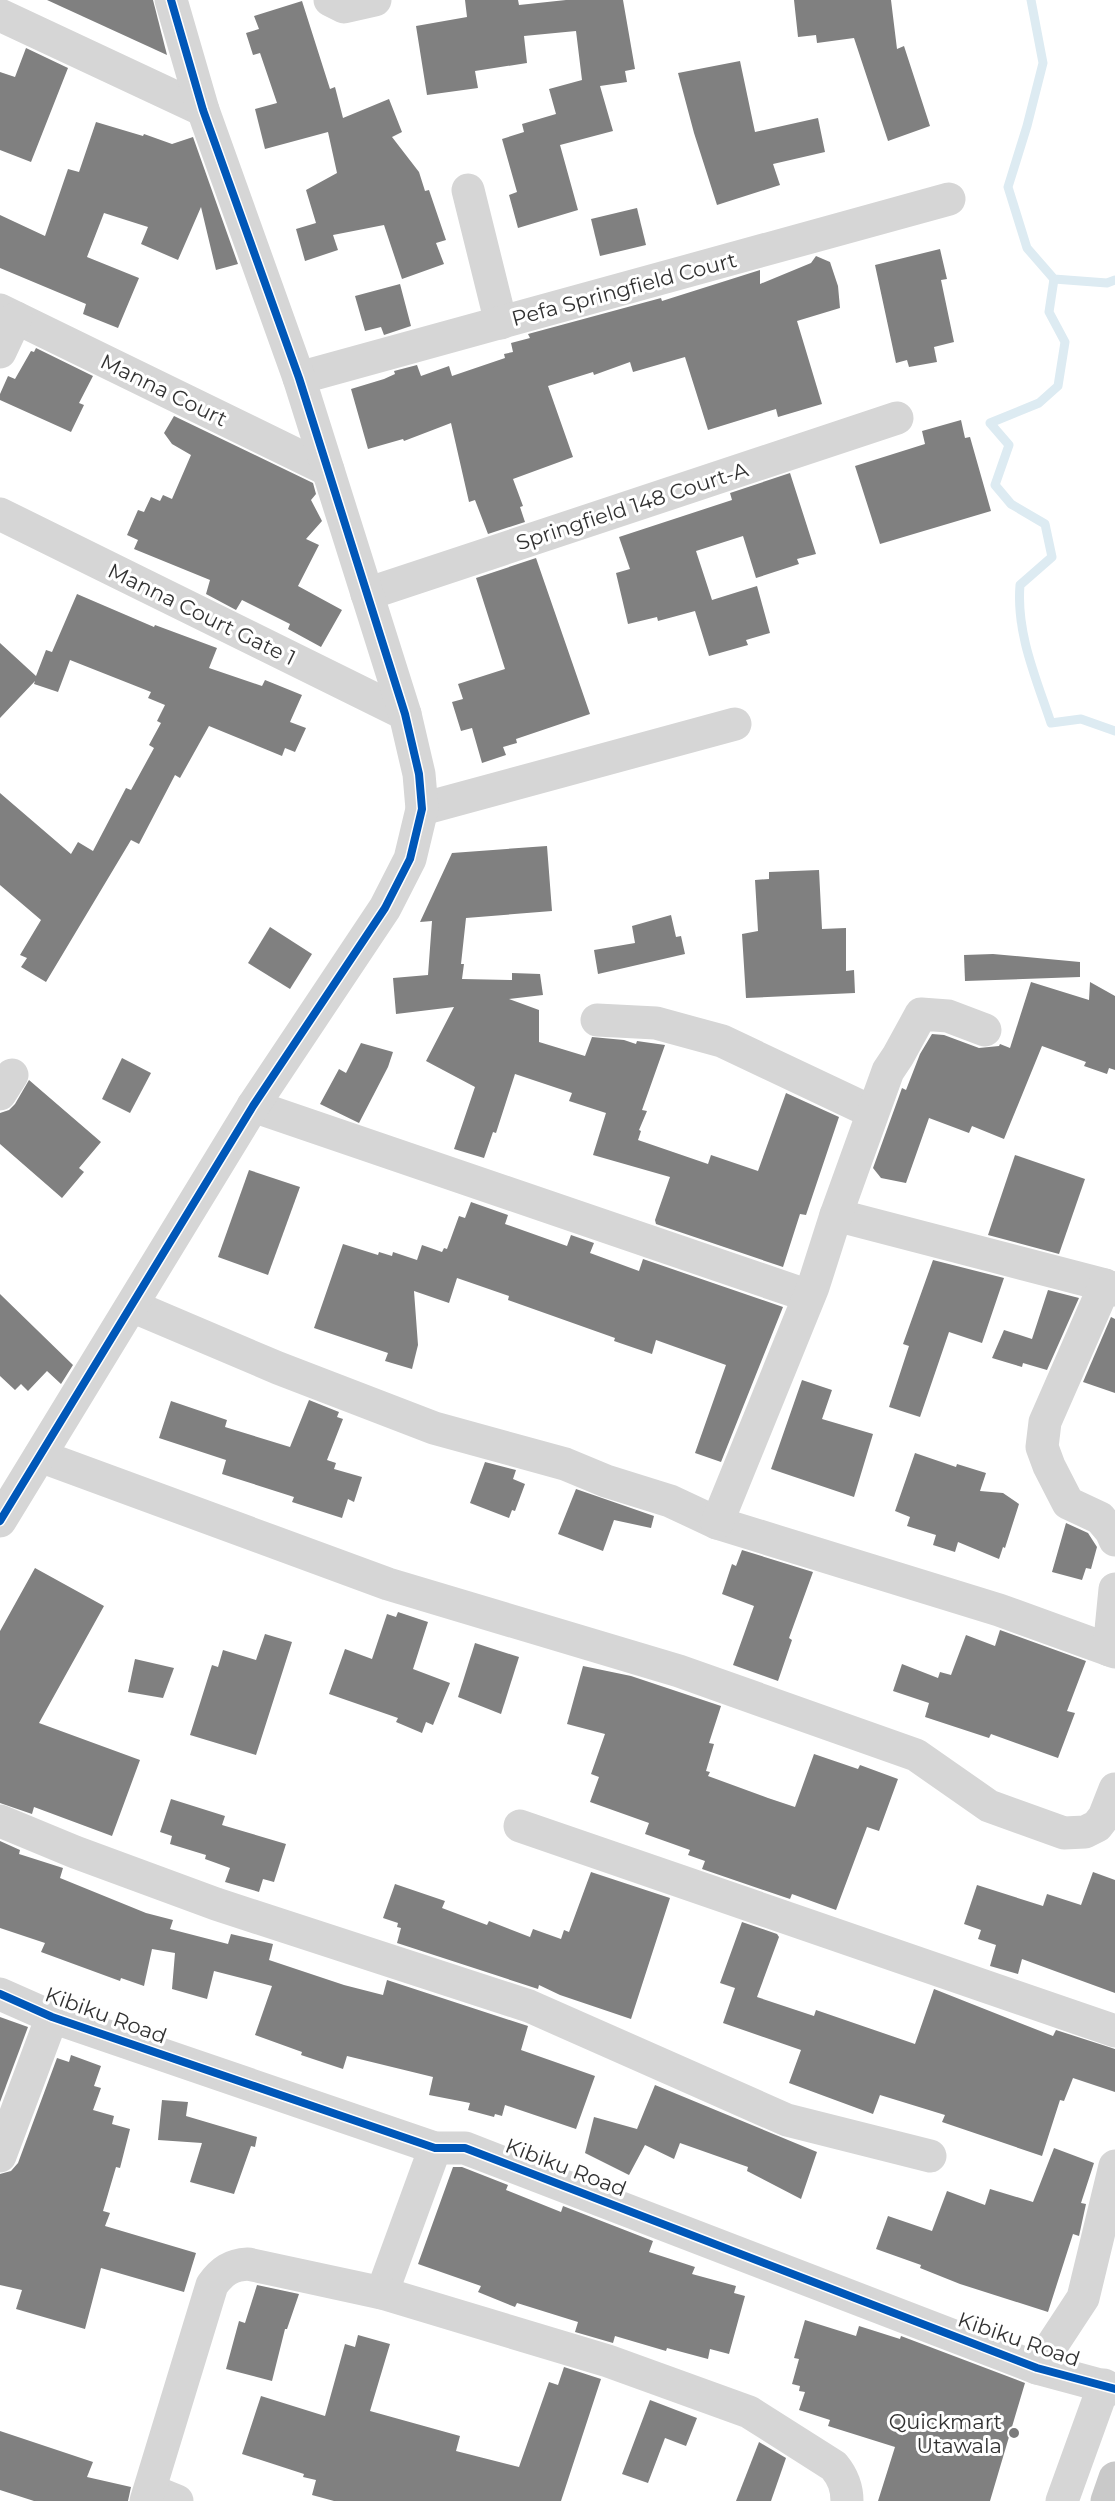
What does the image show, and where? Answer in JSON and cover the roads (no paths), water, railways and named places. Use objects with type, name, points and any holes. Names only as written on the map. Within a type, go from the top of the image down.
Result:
[{"type":"main road","points":[[1107,2501],[1115,2478]]},
{"type":"street","points":[[0,1521],[253,1106],[385,908],[410,859],[422,809],[418,774],[405,714],[299,378],[203,110],[171,0]]},
{"type":"street","points":[[330,0],[344,7],[375,0]]},
{"type":"street","points":[[0,15],[203,110]]},
{"type":"street","points":[[468,190],[501,323]]},
{"type":"street","name":"Pefa Springfield Court","points":[[299,378],[949,199]]},
{"type":"street","points":[[0,352],[8,314]]},
{"type":"street","name":"Manna Court","points":[[8,314],[328,470]]},
{"type":"street","name":"Springfield 148 Court-A","points":[[367,594],[897,418]]},
{"type":"street","name":"Manna Court Gate 1","points":[[0,514],[405,714]]},
{"type":"street","points":[[422,809],[735,724]]},
{"type":"street","points":[[717,1523],[809,1296],[888,1071],[921,1014],[948,1016],[984,1030]]},
{"type":"street","points":[[597,1020],[656,1023],[722,1041],[872,1112]]},
{"type":"street","points":[[253,1106],[809,1296]]},
{"type":"street","points":[[836,1215],[1110,1288],[1045,1422],[1042,1447],[1068,1503],[1100,1518],[1111,1531],[1115,1543],[1111,1553],[1115,1573]]},
{"type":"street","points":[[132,1306],[278,1368],[434,1428],[565,1464],[606,1481],[670,1501],[717,1523],[987,1606],[1112,1651],[1115,1589]]},
{"type":"street","points":[[40,1456],[388,1584],[679,1671],[916,1755],[989,1806],[1064,1833],[1085,1832],[1097,1826],[1104,1817],[1115,1789]]},
{"type":"street","points":[[0,1821],[75,1852],[216,1904],[529,2006],[787,2120],[930,2156]]},
{"type":"street","points":[[520,1826],[1115,2031]]},
{"type":"street","name":"Kibiku Road","points":[[0,1994],[52,2017],[435,2148],[465,2148],[1037,2368],[1109,2387]]},
{"type":"street","points":[[0,2156],[52,2017]]},
{"type":"street","points":[[382,2293],[435,2148]]},
{"type":"street","points":[[1037,2368],[1083,2298],[1115,2166]]},
{"type":"street","points":[[158,2497],[213,2285],[221,2273],[234,2265],[248,2264],[382,2293],[608,2361],[748,2412],[834,2466],[842,2476],[847,2501]]},
{"type":"street","points":[[1062,2501],[1109,2387]]},
{"type":"waterway","points":[[1031,0],[1043,63],[1008,187],[1027,248],[1054,279],[1107,283],[1115,280]]},
{"type":"waterway","points":[[1054,279],[1049,312],[1065,342],[1058,386],[1039,403],[990,423],[1009,445],[995,485],[1011,504],[1045,524],[1052,557],[1020,585],[1020,603],[1028,655],[1051,723],[1081,719],[1115,731]]},
{"type":"place","name":"Quickmart Utawala","points":[[1014,2433]]}]
